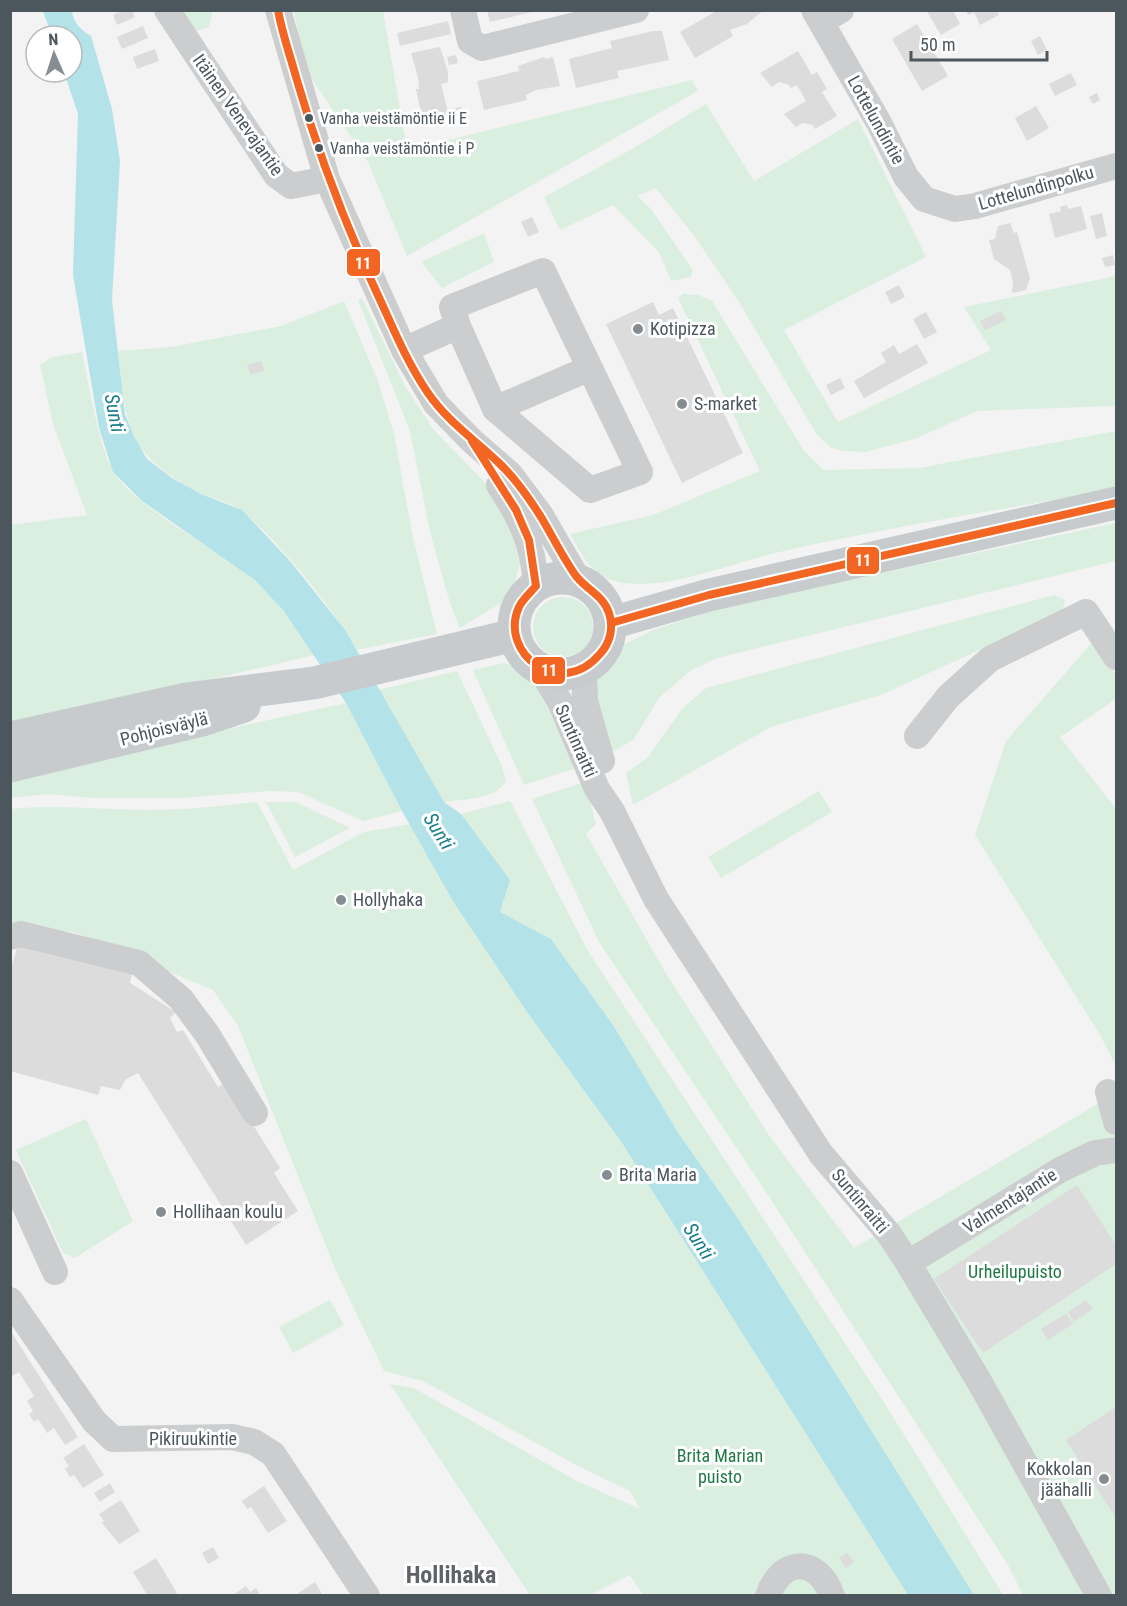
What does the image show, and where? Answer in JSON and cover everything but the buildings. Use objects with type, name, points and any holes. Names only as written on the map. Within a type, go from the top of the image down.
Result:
[{"type":"main road","points":[[611,623],[709,595],[1116,503]]},
{"type":"main road","points":[[557,578],[579,580],[598,593],[609,612],[611,623],[607,645],[602,655],[584,670],[562,675],[541,670],[524,655],[514,635],[516,613],[527,593],[536,586],[557,578]]},
{"type":"main road","name":"Pohjoisväylä","points":[[10,738],[186,699],[314,683],[514,635]]},
{"type":"main road","name":"Pohjoisväylä","points":[[10,766],[202,720],[314,683]]},
{"type":"street","name":"Itäinen Venevajantie","points":[[167,10],[276,175],[291,186],[327,179]]},
{"type":"street","points":[[278,10],[327,179],[404,350],[436,404],[472,441],[510,474],[540,514],[579,580]]},
{"type":"street","points":[[463,10],[470,41],[483,48],[636,10]]},
{"type":"street","name":"Lottelundintie","points":[[825,14],[906,177],[924,200],[955,209]]},
{"type":"street","name":"Lottelundinpolku","points":[[955,209],[975,206],[1116,166]]},
{"type":"street","points":[[543,272],[590,368],[640,472],[590,490],[495,409],[452,308],[543,272]]},
{"type":"street","points":[[404,350],[458,326]]},
{"type":"street","points":[[495,409],[590,368]]},
{"type":"street","points":[[472,441],[516,510],[529,540],[536,586]]},
{"type":"street","points":[[917,736],[948,697],[990,659],[1086,612],[1116,657]]},
{"type":"street","name":"Suntinraitti","points":[[541,670],[560,702],[597,789],[612,811],[656,899],[821,1154],[889,1234],[908,1263],[979,1381],[1099,1596]]},
{"type":"street","name":"Suntinraitti","points":[[584,670],[585,701],[595,742],[611,784],[612,811]]},
{"type":"street","points":[[10,937],[21,934],[139,963],[181,999],[207,1034],[255,1113]]},
{"type":"street","points":[[1108,1092],[1116,1122]]},
{"type":"street","name":"Valmentajantie","points":[[908,1263],[1060,1170],[1095,1153],[1116,1150]]},
{"type":"street","points":[[10,1173],[55,1272]]},
{"type":"street","name":"Pikiruukintie","points":[[11,1300],[93,1420],[106,1434],[123,1440],[232,1437],[254,1442],[263,1447],[281,1462],[367,1596]]},
{"type":"street","points":[[768,1596],[779,1573],[790,1566],[799,1565],[813,1570],[824,1580],[832,1596]]},
{"type":"green space","points":[[176,11],[213,11],[209,27],[194,32]]},
{"type":"green space","points":[[294,11],[383,11],[407,150],[692,80],[698,91],[407,256],[368,162],[305,69]]},
{"type":"green space","points":[[706,104],[754,181],[858,119],[926,257],[784,330],[838,422],[991,350],[964,307],[1116,276],[1116,406],[977,411],[915,439],[865,452],[843,451],[830,447],[817,435],[739,302],[695,237],[656,188],[637,196],[651,209],[693,270],[691,277],[671,281],[659,252],[613,205],[560,230],[544,197],[632,149]]},
{"type":"green space","points":[[484,233],[494,262],[442,288],[421,262]]},
{"type":"green space","points":[[683,294],[698,295],[712,301],[804,451],[824,470],[919,468],[1116,431],[1116,489],[825,542],[683,579],[642,584],[624,583],[605,577],[585,559],[570,534],[653,515],[760,471],[678,298]]},
{"type":"green space","points":[[362,298],[405,386],[433,429],[498,496],[511,529],[520,564],[513,588],[501,603],[460,628],[450,603],[430,532],[410,431],[358,300]]},
{"type":"green space","points":[[344,301],[378,381],[394,434],[412,533],[437,634],[356,650],[320,595],[274,541],[238,509],[198,492],[174,478],[143,450],[128,419],[118,351],[171,347],[281,326]]},
{"type":"green space","points":[[82,352],[94,413],[113,471],[124,485],[158,514],[239,568],[264,588],[294,625],[314,655],[11,727],[10,525],[87,515],[53,424],[40,365],[52,357]]},
{"type":"green space","points":[[1116,523],[1116,561],[717,658],[690,671],[659,698],[634,739],[609,754],[593,698],[596,683],[625,644],[653,630],[723,607]]},
{"type":"green space","points":[[1054,595],[1065,600],[1062,612],[881,695],[771,727],[633,805],[626,773],[647,758],[682,709],[706,688]]},
{"type":"green space","points":[[557,597],[569,597],[580,602],[588,610],[593,627],[591,639],[580,652],[569,657],[557,657],[546,652],[538,644],[533,633],[533,621],[538,610],[546,602]]},
{"type":"green space","points":[[1095,639],[1116,675],[1116,699],[1060,737],[1116,809],[1116,1066],[1100,1035],[975,835],[1006,741]]},
{"type":"green space","points":[[504,663],[527,670],[579,767],[524,785],[473,670]]},
{"type":"green space","points":[[457,671],[502,766],[506,781],[495,792],[487,795],[444,802],[378,690]]},
{"type":"green space","points":[[346,703],[402,811],[363,821],[298,792],[269,791],[183,798],[94,798],[48,794],[11,798],[10,777]]},
{"type":"green space","name":"Urheilupuisto","points":[[585,782],[596,824],[586,834],[664,970],[768,1134],[854,1248],[1116,1093],[1116,1595],[1023,1595],[1008,1565],[762,1186],[599,942],[532,799]]},
{"type":"green space","points":[[819,791],[832,812],[721,878],[708,857]]},
{"type":"green space","points":[[510,801],[588,951],[885,1404],[1003,1595],[974,1595],[737,1217],[679,1134],[613,1025],[551,939],[500,912],[504,901],[461,814]]},
{"type":"green space","name":"Brita Marian puisto","points":[[257,802],[293,870],[364,832],[411,824],[454,903],[527,1012],[622,1143],[908,1595],[643,1595],[630,1575],[590,1595],[530,1595],[390,1384],[414,1388],[577,1481],[640,1509],[630,1491],[578,1466],[423,1381],[384,1371],[336,1271],[238,1026],[213,990],[76,933],[29,926],[11,929],[11,809],[63,807],[163,810]]},
{"type":"green space","points":[[266,802],[296,802],[350,828],[295,857]]},
{"type":"green space","points":[[86,1119],[133,1221],[75,1258],[63,1253],[16,1150]]},
{"type":"green space","points":[[330,1300],[344,1325],[293,1353],[279,1327]]},
{"type":"water","points":[[43,11],[72,11],[77,24],[48,24]]},
{"type":"water","name":"Sunti","points":[[84,31],[91,36],[112,109],[120,161],[112,300],[125,414],[147,459],[172,478],[201,494],[242,510],[290,561],[345,630],[444,802],[461,814],[510,880],[500,912],[551,939],[613,1025],[679,1134],[737,1217],[974,1595],[908,1595],[622,1143],[527,1012],[454,903],[402,811],[346,703],[283,610],[255,580],[142,501],[113,472],[99,428],[73,275],[78,114],[68,84],[84,84]]},
{"type":"transit line","name":"11","points":[[278,10],[304,104],[342,212],[364,265],[413,368],[428,393],[444,413],[499,463],[516,482],[541,517],[576,576],[599,597],[609,613],[611,630],[608,641],[603,651],[584,668],[567,673],[551,672],[536,665],[525,654],[517,640],[515,624],[519,607],[536,586],[529,540],[516,510],[472,441]]},
{"type":"transit line","name":"11","points":[[611,623],[709,595],[1116,503]]},
{"type":"place","name":"Vanha veistämöntie ii E","points":[[309,118]]},
{"type":"place","name":"Vanha veistämöntie i P","points":[[319,148]]},
{"type":"place","name":"Kotipizza","points":[[638,329]]},
{"type":"place","name":"S-market","points":[[682,404]]},
{"type":"place","name":"Hollyhaka","points":[[341,900]]},
{"type":"place","name":"Brita Maria","points":[[607,1175]]},
{"type":"place","name":"Hollihaan koulu","points":[[161,1212]]},
{"type":"place","name":"Kokkolan jäähalli","points":[[1104,1479]]},
{"type":"district","name":"Hollihaka","points":[[451,1575]]}]
